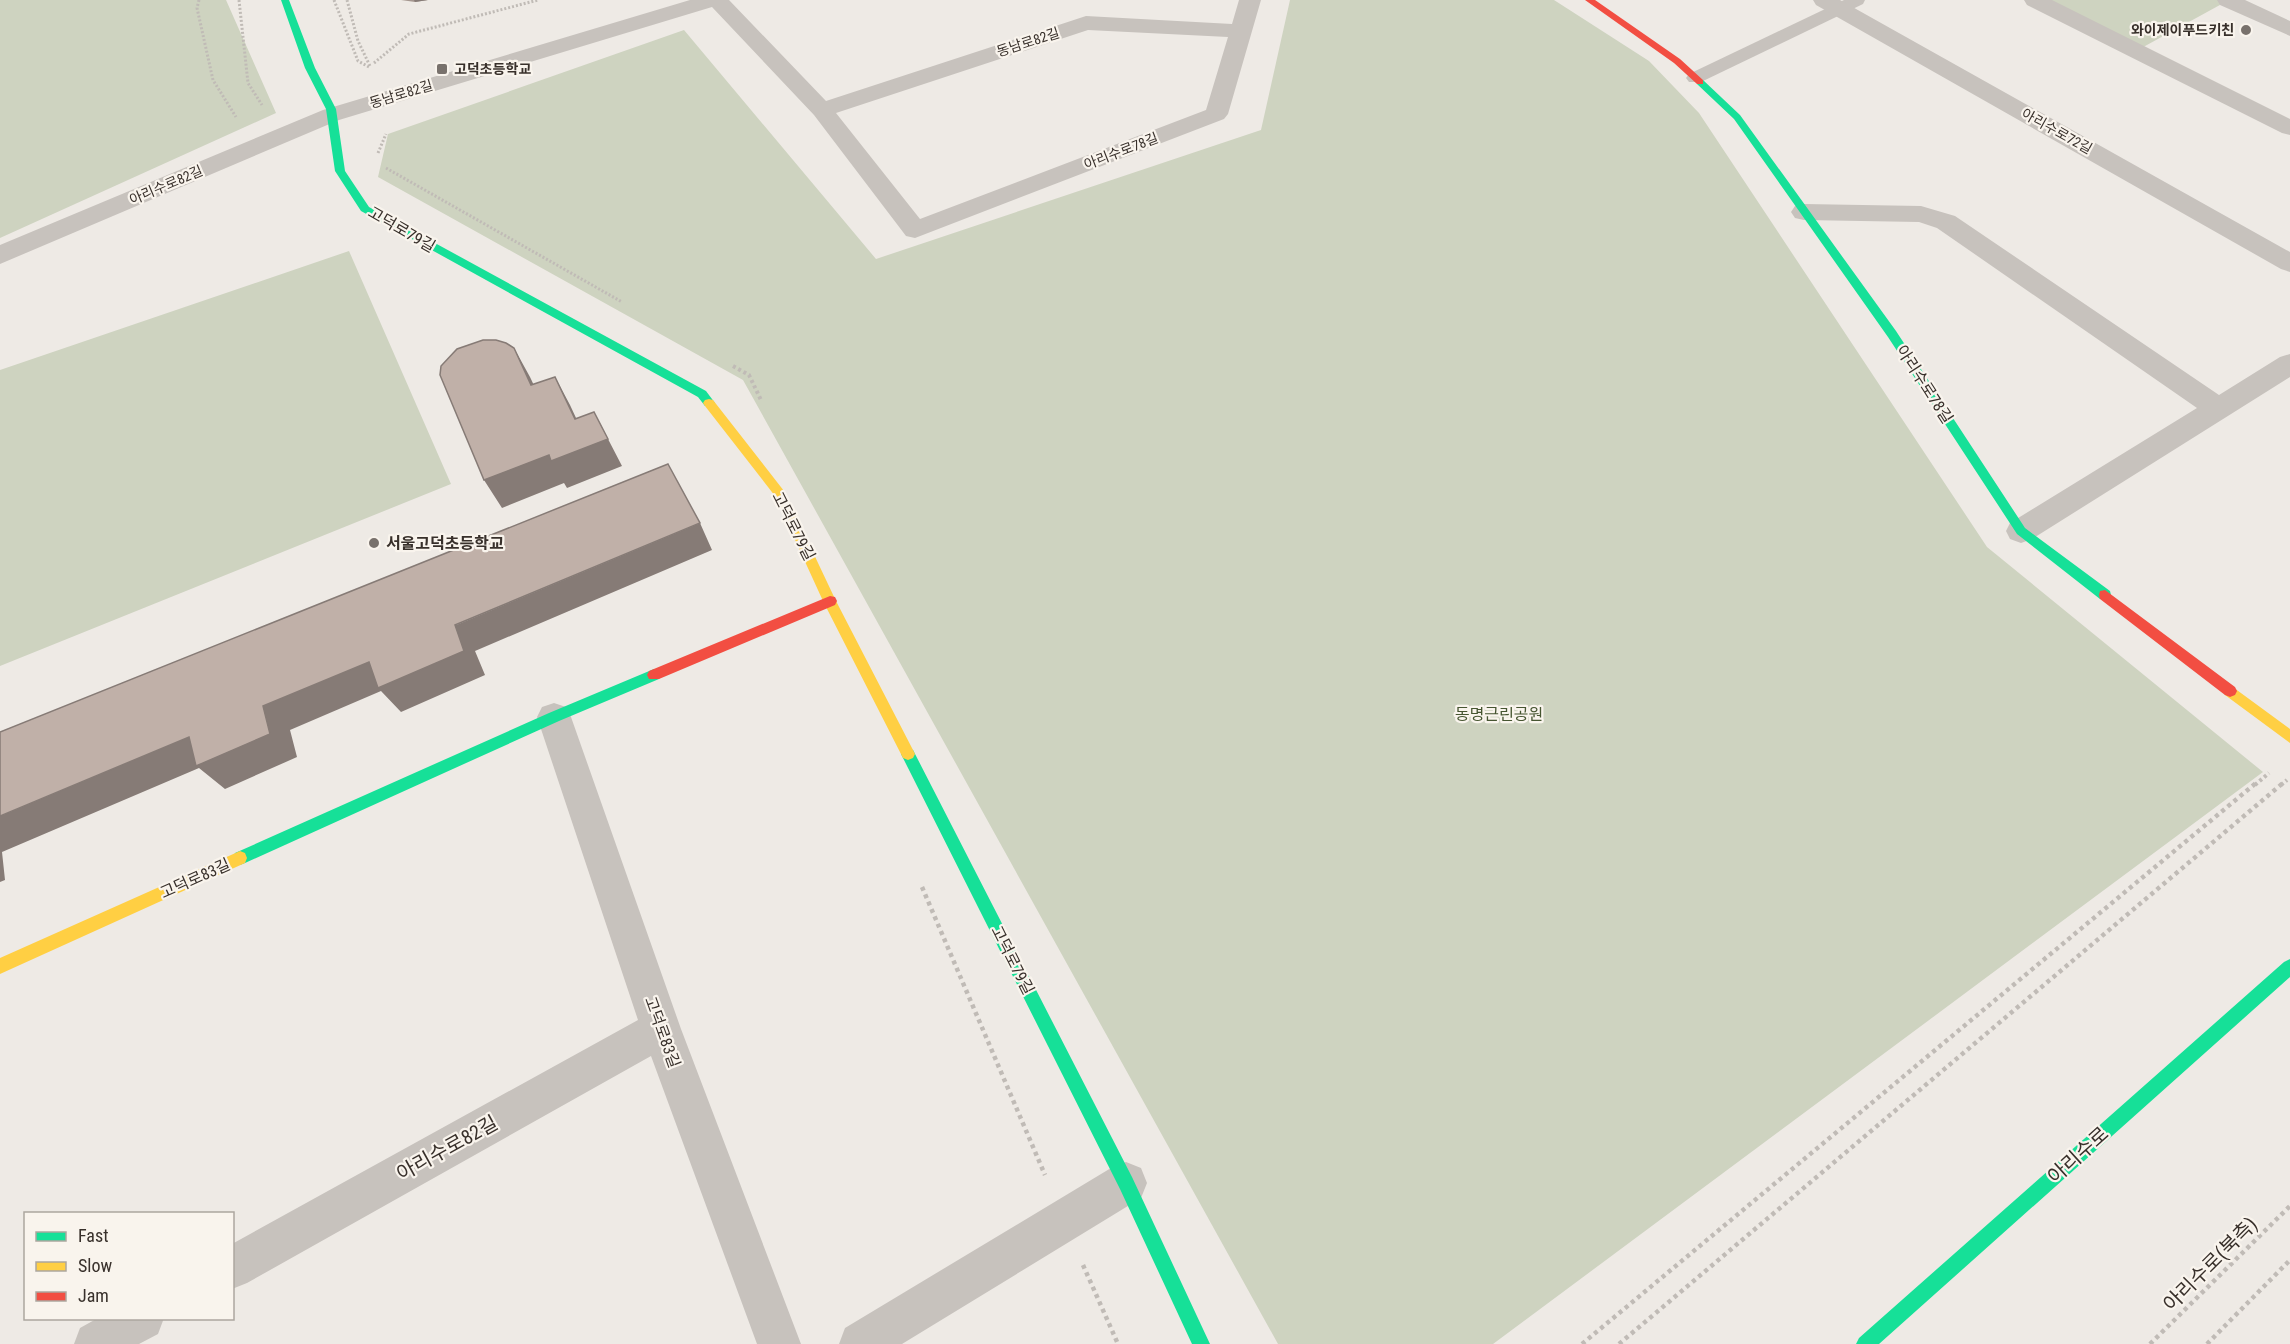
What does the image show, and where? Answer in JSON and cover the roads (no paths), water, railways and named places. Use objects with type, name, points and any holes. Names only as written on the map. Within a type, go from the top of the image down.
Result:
[{"type":"street","name":"고덕로79길","points":[[285,0],[310,68],[331,109],[340,171],[365,209],[702,394],[780,494],[830,601],[1126,1183],[1201,1344]]},
{"type":"street","name":"동남로82길","points":[[331,115],[712,0]]},
{"type":"street","points":[[717,0],[822,110]]},
{"type":"street","name":"아리수로78길","points":[[822,110],[915,230],[1216,114],[1250,0]]},
{"type":"street","name":"아리수로78길","points":[[1589,0],[1677,61],[1737,117],[1892,334],[2021,531],[2290,737]]},
{"type":"street","points":[[2035,0],[2290,128]]},
{"type":"street","points":[[2228,0],[2290,29]]},
{"type":"street","name":"아리수로72길","points":[[1840,3],[2290,263]]},
{"type":"street","name":"동남로82길","points":[[822,110],[1086,23],[1241,31]]},
{"type":"street","name":"아리수로82길","points":[[0,255],[331,115]]},
{"type":"street","points":[[1804,212],[1921,214],[1946,222],[2218,408]]},
{"type":"street","points":[[2021,531],[2290,364]]},
{"type":"street","name":"고덕로83길","points":[[0,966],[554,717],[830,601]]},
{"type":"street","name":"고덕로83길","points":[[554,717],[661,1029],[779,1344]]},
{"type":"street","name":"아리수로","points":[[1865,1344],[2290,967]]},
{"type":"street","name":"아리수로82길","points":[[234,1267],[661,1029]]},
{"type":"street","points":[[861,1344],[1126,1183]]},
{"type":"street","points":[[96,1344],[138,1320]]},
{"type":"lane","points":[[1695,78],[1840,3]]},
{"type":"place","name":"와이제이푸드키친","points":[[2246,30]]},
{"type":"place","name":"고덕초등학교","points":[[442,69]]},
{"type":"place","name":"서울고덕초등학교","points":[[374,543]]},
{"type":"park label","name":"동명근린공원","points":[[1499,714]]}]
